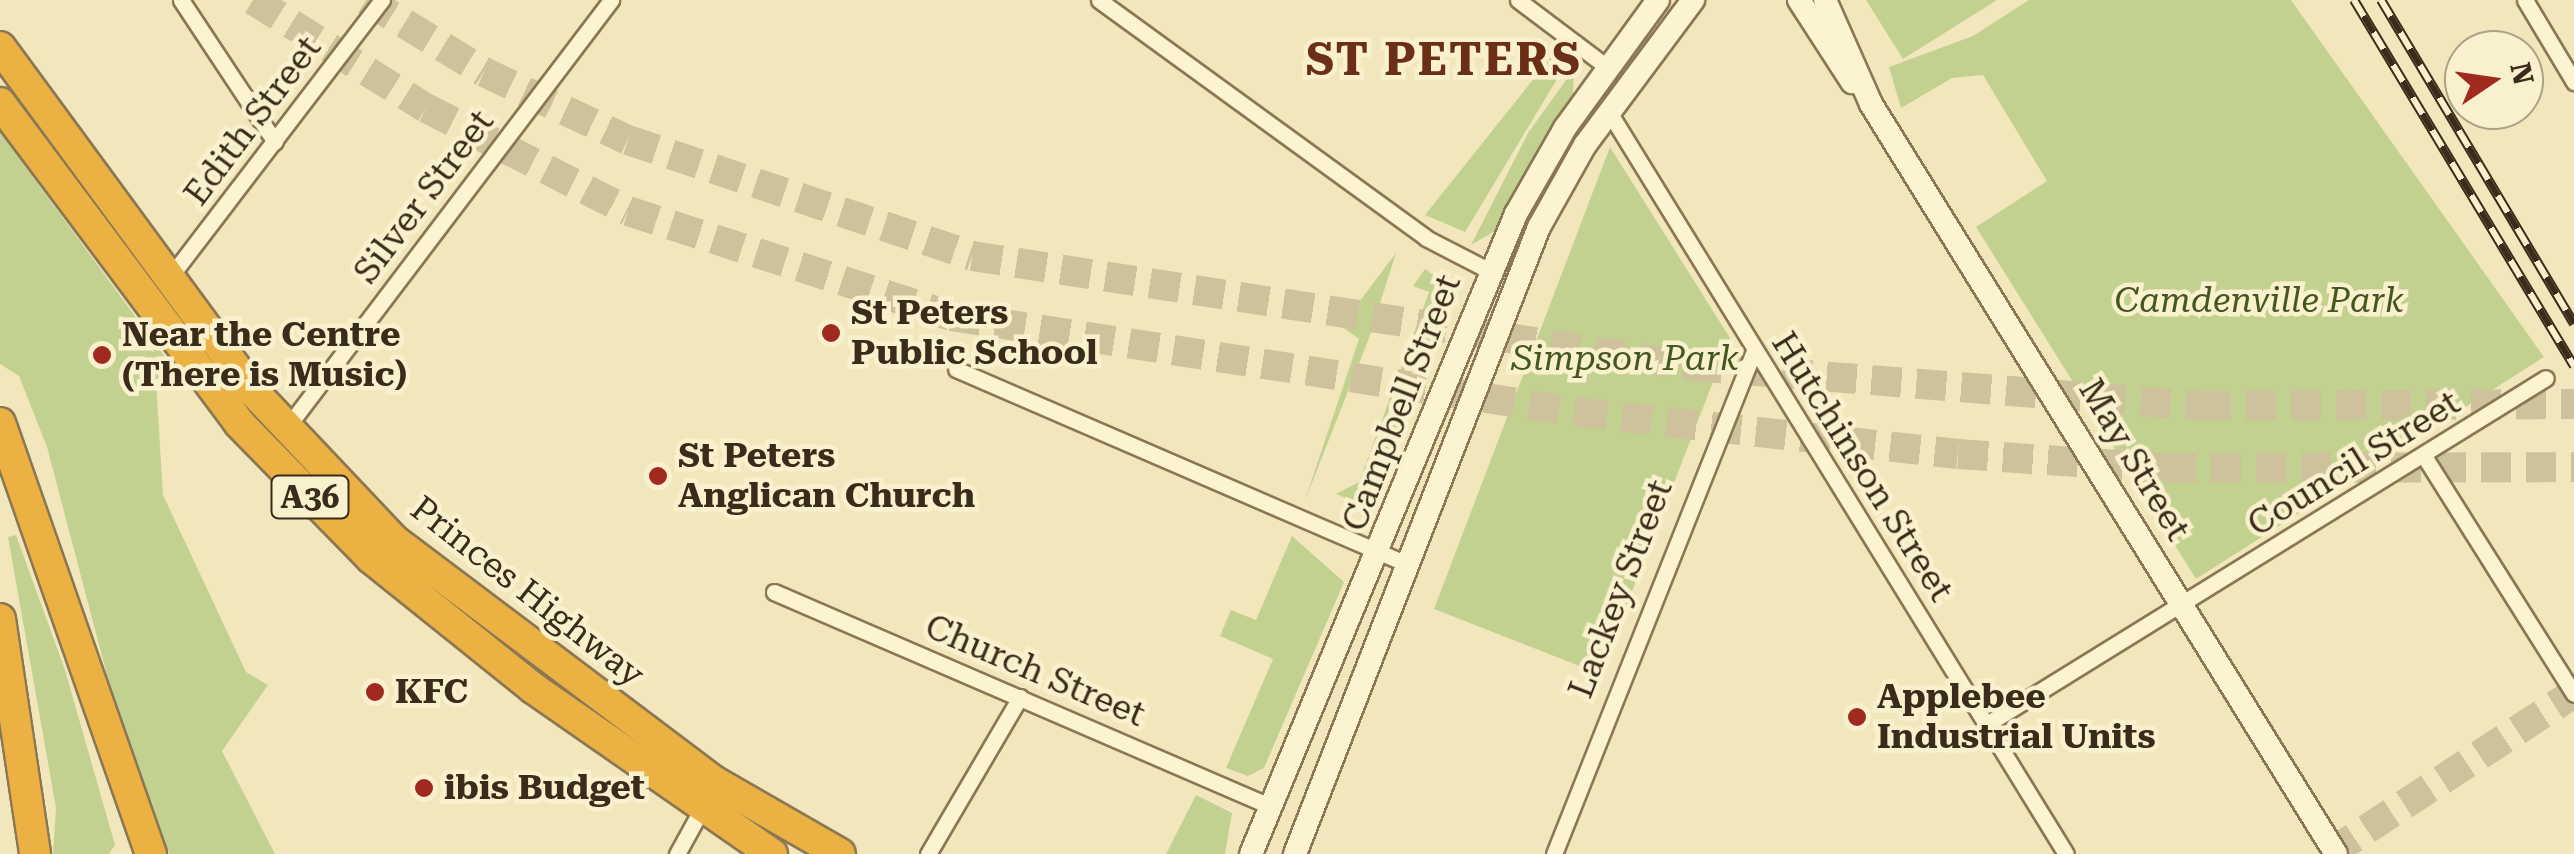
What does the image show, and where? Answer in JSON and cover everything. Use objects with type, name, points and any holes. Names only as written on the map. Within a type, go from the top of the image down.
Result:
[{"type":"highway","name":"Princes Highway","points":[[0,47],[285,430],[433,573],[709,794],[772,854]]},
{"type":"highway","name":"Princes Highway","points":[[0,104],[239,423],[404,588],[709,794],[840,854]]},
{"type":"highway","points":[[0,423],[151,854]]},
{"type":"highway","points":[[0,620],[34,854]]},
{"type":"highway","points":[[103,717],[138,854]]},
{"type":"main road","name":"Campbell Street","points":[[1251,854],[1381,553],[1490,271],[1607,67],[1658,0]]},
{"type":"main road","name":"Campbell Street","points":[[1295,854],[1539,227],[1608,112],[1693,0]]},
{"type":"main road","name":"May Street","points":[[1799,0],[1871,104],[2336,854]]},
{"type":"main road","name":"May Street","points":[[1825,0],[1871,104]]},
{"type":"street","points":[[181,0],[276,142]]},
{"type":"street","name":"Edith Street","points":[[170,277],[382,0]]},
{"type":"street","name":"Silver Street","points":[[285,430],[611,0]]},
{"type":"street","points":[[1099,0],[1426,238],[1490,271]]},
{"type":"street","points":[[1518,0],[1607,67]]},
{"type":"street","points":[[2525,0],[2574,82]]},
{"type":"street","name":"Hutchinson Street","points":[[1608,112],[2066,854]]},
{"type":"street","name":"Lackey Street","points":[[1554,854],[1754,351]]},
{"type":"street","points":[[956,368],[1407,564]]},
{"type":"street","name":"Council Street","points":[[1987,724],[2183,608],[2546,378]]},
{"type":"street","points":[[2424,456],[2574,694]]},
{"type":"street","name":"Church Street","points":[[774,592],[1272,807]]},
{"type":"street","points":[[928,854],[1020,696]]},
{"type":"street","points":[[678,854],[709,794]]},
{"type":"green space","points":[[1866,0],[1997,0],[1903,59]]},
{"type":"green space","name":"Camdenville Park","points":[[2029,0],[2291,0],[2544,357],[2196,579],[1976,227],[2047,181],[1983,75],[1952,78],[1901,108],[1889,67],[1973,36]]},
{"type":"green space","points":[[1556,51],[1562,71],[1465,232],[1425,215]]},
{"type":"green space","points":[[1574,69],[1573,95],[1495,231],[1471,245],[1528,133]]},
{"type":"green space","points":[[0,132],[173,368],[156,381],[163,495],[246,672],[268,685],[222,751],[275,854],[169,854],[113,698],[47,447],[19,376],[0,364]]},
{"type":"green space","name":"Simpson Park","points":[[1610,147],[1730,338],[1600,674],[1434,609]]},
{"type":"green space","points":[[1396,253],[1369,338],[1304,503],[1359,339],[1341,326]]},
{"type":"green space","points":[[1425,269],[1446,284],[1427,310],[1365,474],[1367,507],[1336,494],[1359,482],[1429,292],[1413,286]]},
{"type":"green space","points":[[1440,304],[1435,338],[1378,498],[1370,482]]},
{"type":"green space","points":[[16,535],[65,670],[115,845],[109,854],[53,854],[56,808],[8,537]]},
{"type":"green space","points":[[1292,536],[1344,582],[1264,768],[1248,776],[1226,768],[1273,659],[1220,636],[1231,610],[1256,620]]},
{"type":"green space","points":[[1196,795],[1232,813],[1225,854],[1166,854]]},
{"type":"tunnel","points":[[253,0],[426,108],[628,211],[951,316],[1577,412],[1958,454],[2166,468],[2574,467]]},
{"type":"tunnel","points":[[366,0],[484,72],[628,140],[972,256],[1692,366],[2201,406],[2574,404]]},
{"type":"tunnel","points":[[2329,854],[2574,693]]},
{"type":"railway","points":[[2354,0],[2574,366]]},
{"type":"railway","points":[[2381,0],[2574,324]]},
{"type":"place","name":"St Peters Public School","points":[[831,333]]},
{"type":"place","name":"Near the Centre (There is Music)","points":[[102,355]]},
{"type":"place","name":"St Peters Anglican Church","points":[[658,476]]},
{"type":"place","name":"KFC","points":[[375,692]]},
{"type":"place","name":"Applebee Industrial Units","points":[[1857,717]]},
{"type":"place","name":"ibis Budget","points":[[424,788]]},
{"type":"district","name":"ST PETERS","points":[[1444,60]]}]
